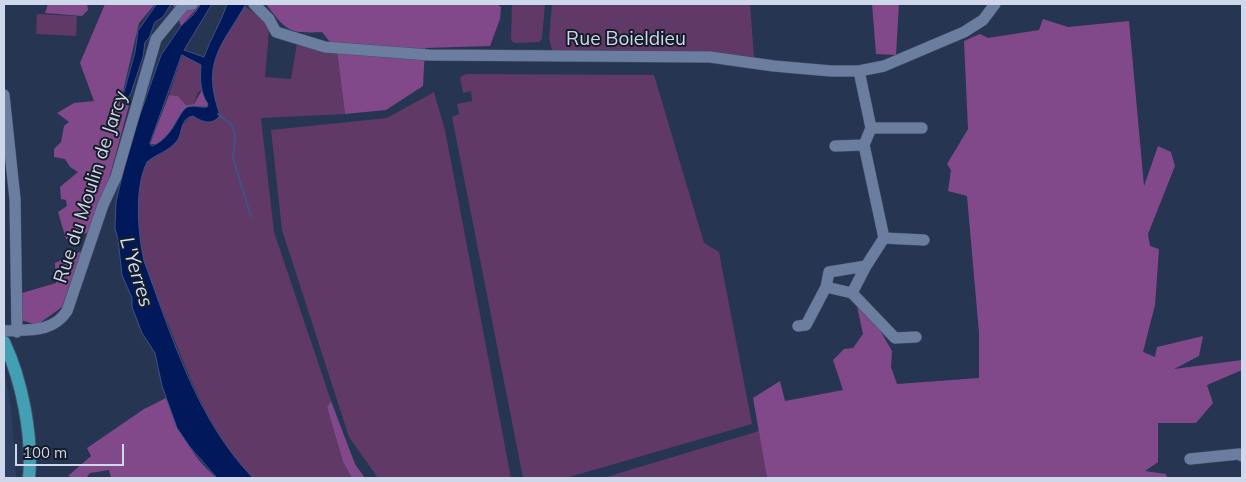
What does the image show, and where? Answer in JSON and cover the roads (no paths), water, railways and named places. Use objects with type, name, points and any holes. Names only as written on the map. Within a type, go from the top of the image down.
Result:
[{"type":"main road","points":[[4,339],[24,410],[30,453],[29,478]]},
{"type":"main road","points":[[4,358],[22,439],[22,478]]},
{"type":"street","name":"Rue du Moulin de Jarcy","points":[[16,332],[49,327],[56,323],[66,312],[103,205],[116,176],[156,39],[184,5],[192,4]]},
{"type":"street","name":"Rue Boieldieu","points":[[254,4],[269,19],[276,32],[325,47],[466,56],[710,57],[783,67],[831,71],[859,71],[884,66],[964,32],[983,20],[995,4]]},
{"type":"street","points":[[852,293],[884,238],[864,145],[871,128],[859,71]]},
{"type":"street","points":[[4,95],[16,332],[4,339]]},
{"type":"street","points":[[871,128],[922,128]]},
{"type":"street","points":[[835,146],[864,145]]},
{"type":"street","points":[[884,238],[924,240]]},
{"type":"street","points":[[798,326],[806,325],[826,287],[829,272],[866,266]]},
{"type":"street","points":[[826,287],[852,293],[895,338],[916,337]]},
{"type":"street","points":[[1190,459],[1239,454],[1242,456]]},
{"type":"water","points":[[157,4],[171,4],[163,17],[155,22],[149,38],[145,42],[143,57],[131,93],[126,101],[122,99],[135,52],[138,31]]},
{"type":"water","name":"L'Yerres","points":[[201,4],[212,4],[184,50],[204,57],[227,4],[246,4],[222,44],[213,68],[215,97],[220,115],[211,122],[200,120],[193,116],[189,117],[184,122],[177,141],[170,148],[147,162],[140,185],[138,211],[140,238],[144,261],[188,376],[216,430],[233,455],[253,478],[217,478],[190,447],[177,428],[162,386],[155,353],[142,333],[132,307],[132,298],[122,275],[115,229],[116,202],[130,143],[161,55],[181,26],[194,14]],"holes":[[[182,55],[201,65],[201,85],[203,95],[208,104],[207,107],[190,106],[185,109],[166,137],[152,146],[150,144]]]},
{"type":"waterway","points":[[218,114],[232,125],[235,136],[233,158],[251,217]]}]
